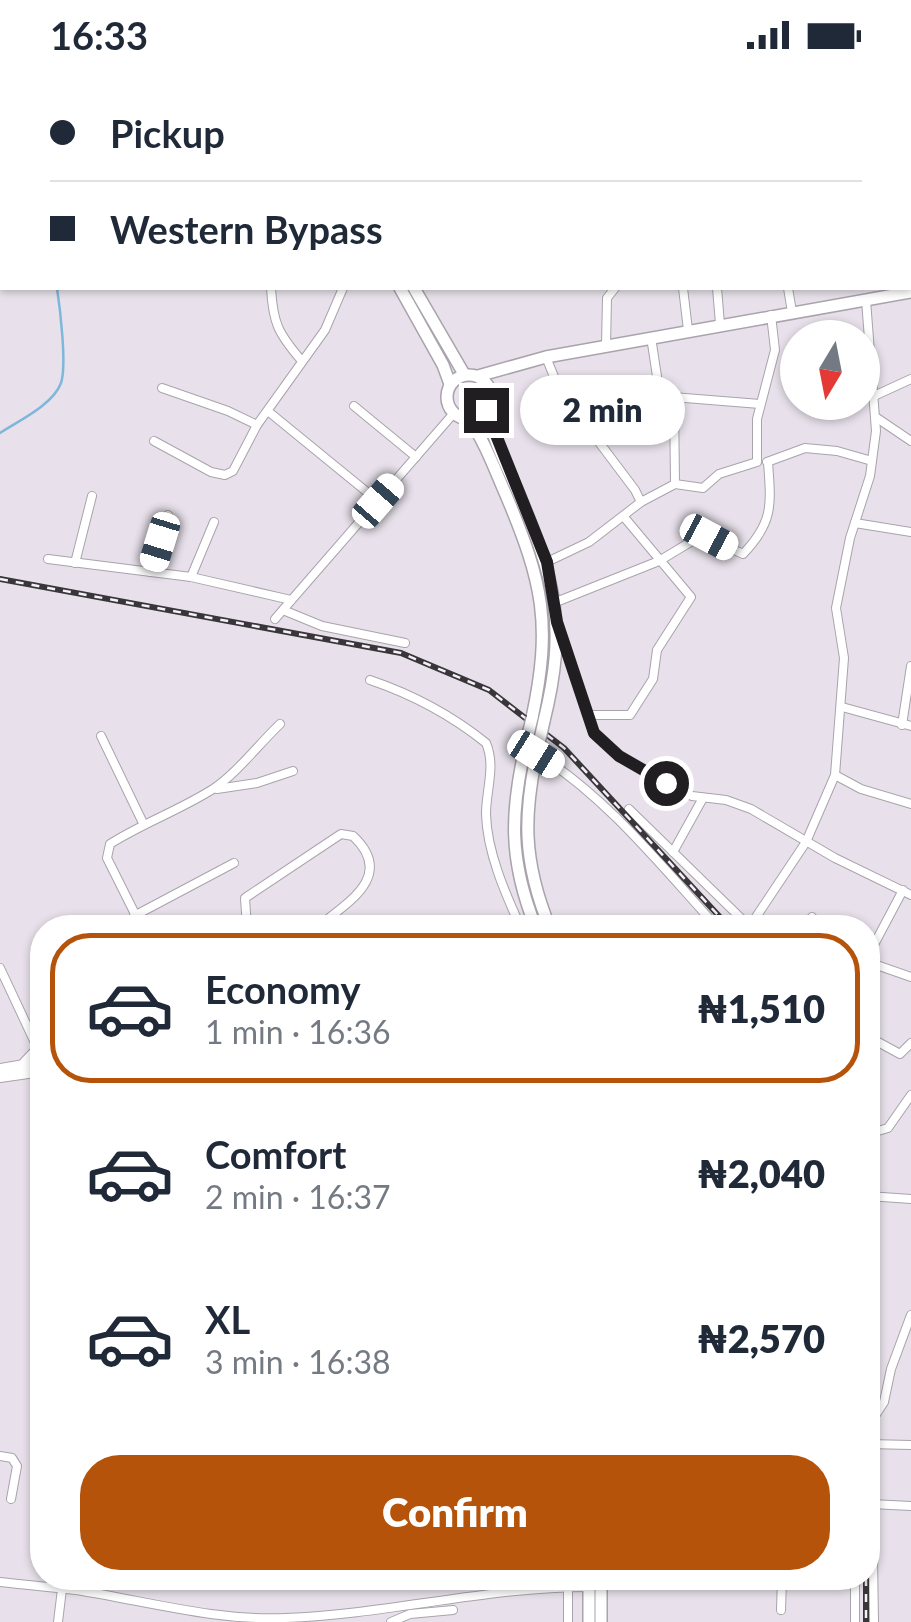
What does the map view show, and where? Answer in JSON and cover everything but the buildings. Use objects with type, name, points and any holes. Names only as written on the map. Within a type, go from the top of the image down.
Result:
[{"type":"main road","points":[[401,290],[443,365],[450,384],[447,402],[454,414],[469,419],[486,410]]},
{"type":"main road","points":[[415,290],[471,375],[491,392]]},
{"type":"main road","points":[[450,384],[546,357],[911,292]]},
{"type":"main road","points":[[510,367],[491,392],[486,410],[547,562],[556,602],[555,670],[538,720]]},
{"type":"main road","points":[[469,419],[529,550],[543,602],[543,661],[526,840],[545,915]]},
{"type":"main road","points":[[532,915],[517,869],[513,841],[515,796],[534,745]]},
{"type":"main road","points":[[0,1069],[30,1063]]},
{"type":"main road","points":[[0,1078],[30,1073]]},
{"type":"main road","points":[[589,1590],[589,1622]]},
{"type":"main road","points":[[601,1590],[601,1622]]},
{"type":"street","points":[[271,290],[276,327],[302,360]]},
{"type":"street","points":[[154,441],[211,472],[233,472],[257,425],[324,330],[341,290]]},
{"type":"street","points":[[606,346],[606,298],[613,290]]},
{"type":"street","points":[[683,290],[688,330]]},
{"type":"street","points":[[717,290],[720,324]]},
{"type":"street","points":[[788,290],[792,312]]},
{"type":"street","points":[[866,300],[868,320]]},
{"type":"street","points":[[757,462],[757,419],[775,350],[771,315]]},
{"type":"street","points":[[651,337],[660,396],[760,404]]},
{"type":"street","points":[[546,357],[559,389],[640,502]]},
{"type":"street","points":[[880,393],[911,379]]},
{"type":"street","points":[[162,388],[228,410],[257,425]]},
{"type":"street","points":[[674,397],[675,484]]},
{"type":"street","points":[[354,406],[416,457]]},
{"type":"street","points":[[269,412],[378,501]]},
{"type":"street","points":[[275,619],[454,414]]},
{"type":"street","points":[[758,915],[806,842],[835,775],[844,658],[836,608],[872,462],[876,420]]},
{"type":"street","points":[[879,420],[911,441]]},
{"type":"street","points":[[547,562],[589,542],[640,502],[675,484],[703,488],[719,474],[805,448],[872,462]]},
{"type":"street","points":[[556,602],[660,561],[702,535],[741,554],[745,552],[770,516],[768,462]]},
{"type":"street","points":[[74,563],[92,496]]},
{"type":"street","points":[[150,572],[168,515]]},
{"type":"street","points":[[590,715],[630,715],[651,682],[658,650],[692,597],[624,518]]},
{"type":"street","points":[[192,577],[214,522]]},
{"type":"street","points":[[855,523],[911,532]]},
{"type":"street","points":[[48,560],[192,577],[292,600]]},
{"type":"street","points":[[284,610],[322,626],[406,644]]},
{"type":"street","points":[[557,622],[598,739],[619,756],[673,786],[702,798],[726,800],[751,809],[806,842],[907,892],[880,938]]},
{"type":"street","points":[[842,706],[906,725],[911,666]]},
{"type":"street","points":[[370,680],[404,691],[449,714],[486,743],[491,762],[486,816],[496,864],[516,915]]},
{"type":"street","points":[[134,915],[107,858],[110,844],[212,790],[280,724]]},
{"type":"street","points":[[101,736],[144,823]]},
{"type":"street","points":[[534,745],[635,838],[706,915]]},
{"type":"street","points":[[212,790],[257,783],[293,771]]},
{"type":"street","points":[[835,775],[862,789],[911,804]]},
{"type":"street","points":[[673,852],[702,798]]},
{"type":"street","points":[[629,809],[738,915]]},
{"type":"street","points":[[247,915],[246,898],[341,834],[352,836],[363,846],[370,872],[360,893],[332,915]]},
{"type":"street","points":[[136,915],[234,863]]},
{"type":"street","points":[[880,964],[911,977]]},
{"type":"street","points":[[0,968],[30,1026]]},
{"type":"street","points":[[880,1043],[900,1054],[911,1043]]},
{"type":"street","points":[[22,1064],[30,1056]]},
{"type":"street","points":[[880,1130],[888,1128],[911,1095]]},
{"type":"street","points":[[880,1197],[911,1199]]},
{"type":"street","points":[[880,1408],[911,1315]]},
{"type":"street","points":[[880,1444],[911,1445]]},
{"type":"street","points":[[0,1456],[12,1458],[17,1466],[11,1499]]},
{"type":"street","points":[[880,1504],[911,1506]]},
{"type":"street","points":[[0,1582],[30,1585]]},
{"type":"street","points":[[58,1622],[62,1590]]},
{"type":"street","points":[[76,1590],[243,1620],[357,1618],[454,1600],[542,1590]]},
{"type":"street","points":[[568,1590],[568,1622]]},
{"type":"street","points":[[781,1610],[782,1590]]},
{"type":"street","points":[[855,1590],[855,1622]]},
{"type":"street","points":[[873,1590],[874,1622]]},
{"type":"street","points":[[453,1622],[454,1600]]},
{"type":"street","points":[[391,1622],[410,1614],[453,1610]]},
{"type":"waterway","points":[[0,433],[43,405],[61,383],[63,350],[57,290]]},
{"type":"railway","points":[[0,579],[401,653],[489,690],[564,748],[718,915]]},
{"type":"railway","points":[[866,1590],[866,1622]]},
{"type":"route","points":[[486,410],[547,562],[557,622],[594,733],[619,756],[666,783]]}]
